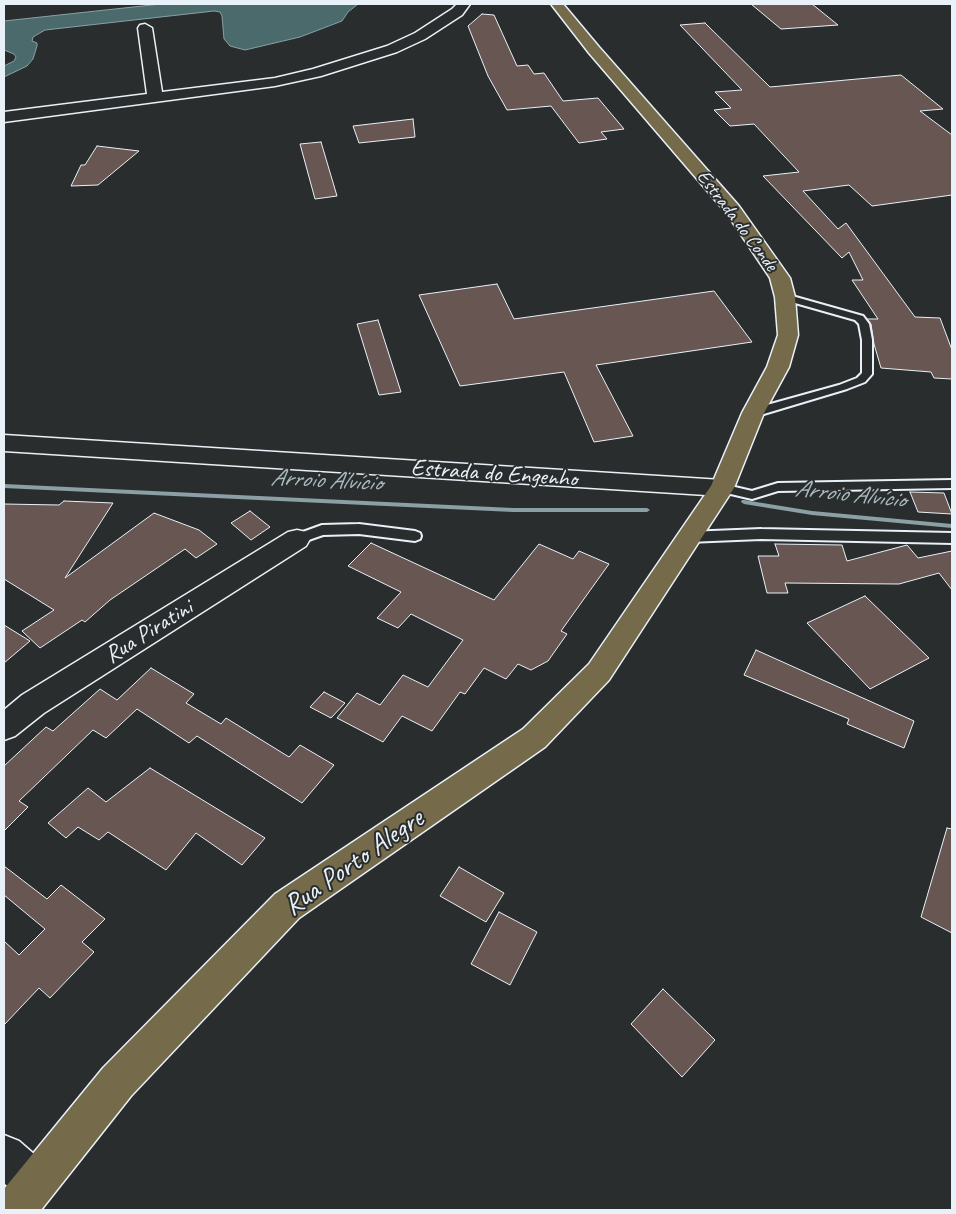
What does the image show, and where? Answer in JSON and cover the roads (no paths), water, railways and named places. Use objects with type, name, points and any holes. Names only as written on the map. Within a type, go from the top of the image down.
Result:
[{"type":"main road","name":"Estrada do Conde","points":[[557,4],[594,50],[733,210],[780,278],[785,297],[788,335],[778,367],[753,413],[722,488],[692,531]]},
{"type":"main road","name":"Rua Porto Alegre","points":[[24,1197],[117,1082],[287,906],[534,738],[599,672],[692,531]]},
{"type":"street","points":[[4,117],[275,82],[316,73],[392,49],[420,36],[457,12],[464,4]]},
{"type":"street","points":[[145,28],[155,98]]},
{"type":"street","name":"Estrada do Engenho","points":[[4,443],[722,488]]},
{"type":"street","name":"Rua Piratini","points":[[4,727],[33,704],[297,539]]},
{"type":"street","points":[[4,1156],[24,1197]]},
{"type":"lane","points":[[753,413],[843,387],[861,380],[868,374],[867,340],[864,324],[859,318],[785,297]]},
{"type":"lane","name":"Estrada do Engenho","points":[[722,488],[752,495],[778,487],[952,484]]},
{"type":"lane","points":[[297,539],[322,530],[359,528],[415,536]]},
{"type":"lane","points":[[692,531],[952,538]]},
{"type":"water","points":[[161,4],[358,4],[348,12],[342,21],[300,37],[245,50],[230,46],[224,39],[222,16],[220,12],[214,11],[45,30],[33,37],[32,41],[37,43],[37,46],[33,59],[27,66],[4,77],[4,66],[14,61],[16,57],[14,54],[4,50],[4,21]]},
{"type":"waterway","name":"Arroio Alvício","points":[[4,486],[513,510],[647,510]]},
{"type":"waterway","name":"Arroio Alvício","points":[[744,502],[812,513],[952,526]]}]
